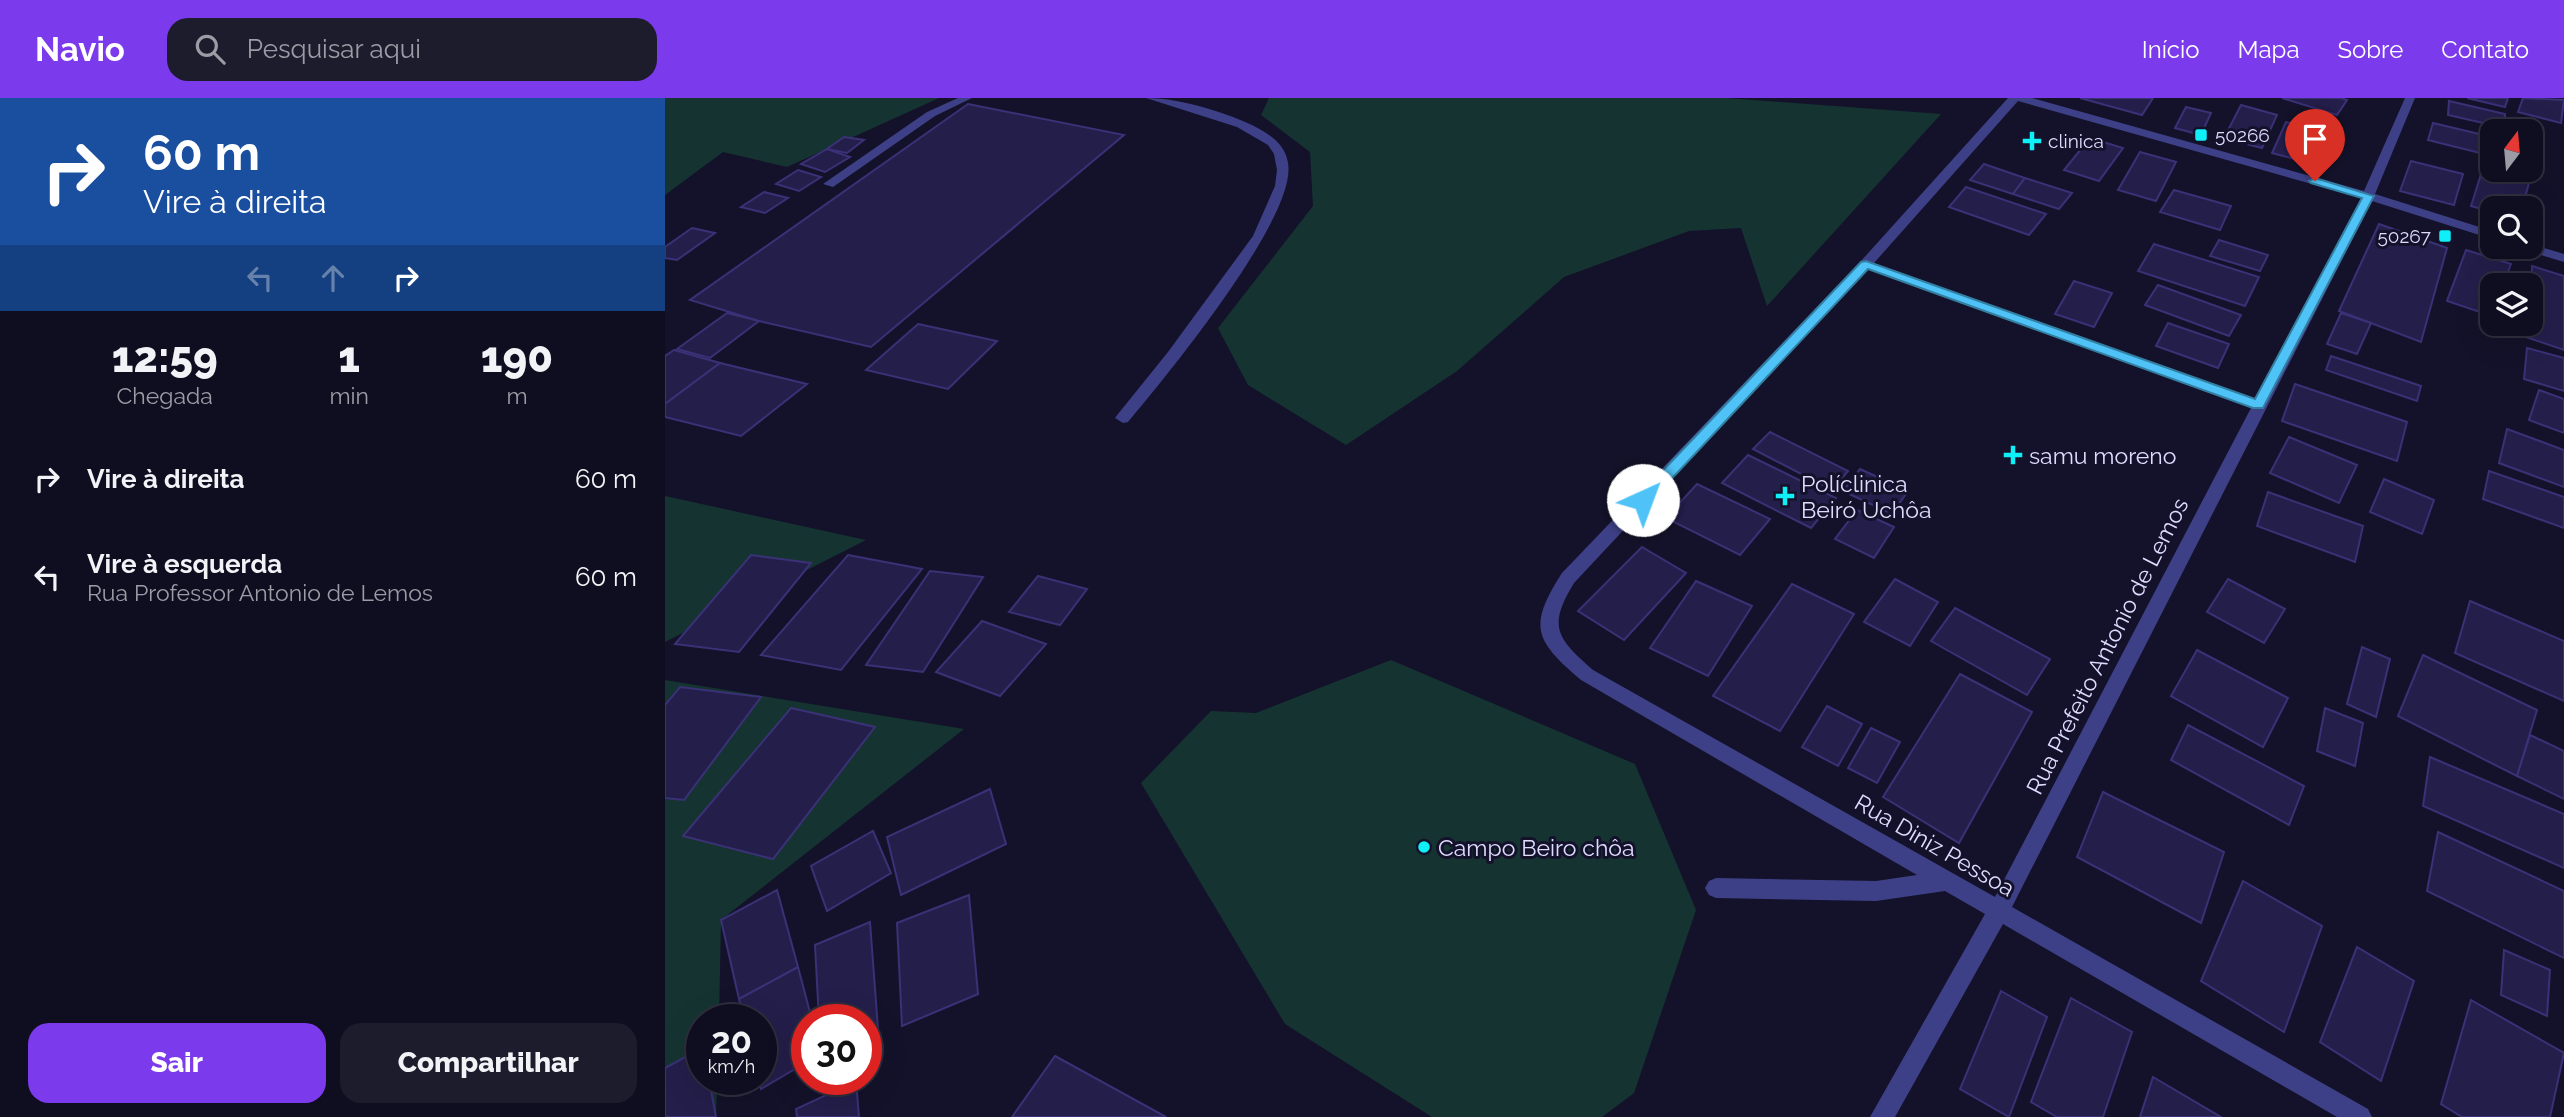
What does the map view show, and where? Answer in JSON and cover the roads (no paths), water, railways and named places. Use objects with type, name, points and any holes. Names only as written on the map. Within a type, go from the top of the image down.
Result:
[{"type":"street","points":[[828,184],[931,114],[967,98]]},
{"type":"street","points":[[1123,418],[1162,372],[1245,256],[1270,217],[1283,182],[1280,155],[1270,141],[1241,125],[1151,98]]},
{"type":"street","name":"Rua Diniz Pessoa","points":[[2014,98],[1866,264],[1568,578],[1553,600],[1549,612],[1548,629],[1552,642],[1587,674],[2360,1117]]},
{"type":"street","points":[[2020,98],[2368,196],[2480,231]]},
{"type":"street","name":"Rua Prefeito Antonio de Lemos","points":[[1882,1117],[1999,910],[2368,196],[2410,98]]},
{"type":"street","points":[[2543,251],[2564,258]]},
{"type":"street","points":[[1866,264],[2258,405]]},
{"type":"street","points":[[1716,888],[1875,891],[1949,880]]},
{"type":"place","name":"50266","points":[[2201,135]]},
{"type":"place","name":"clinica","points":[[2032,141]]},
{"type":"place","name":"50267","points":[[2445,236]]},
{"type":"place","name":"samu moreno","points":[[2013,455]]},
{"type":"place","name":"Políclinica Beiró Uchôa","points":[[1785,496]]},
{"type":"place","name":"Campo Beiro chôa","points":[[1424,847]]}]
